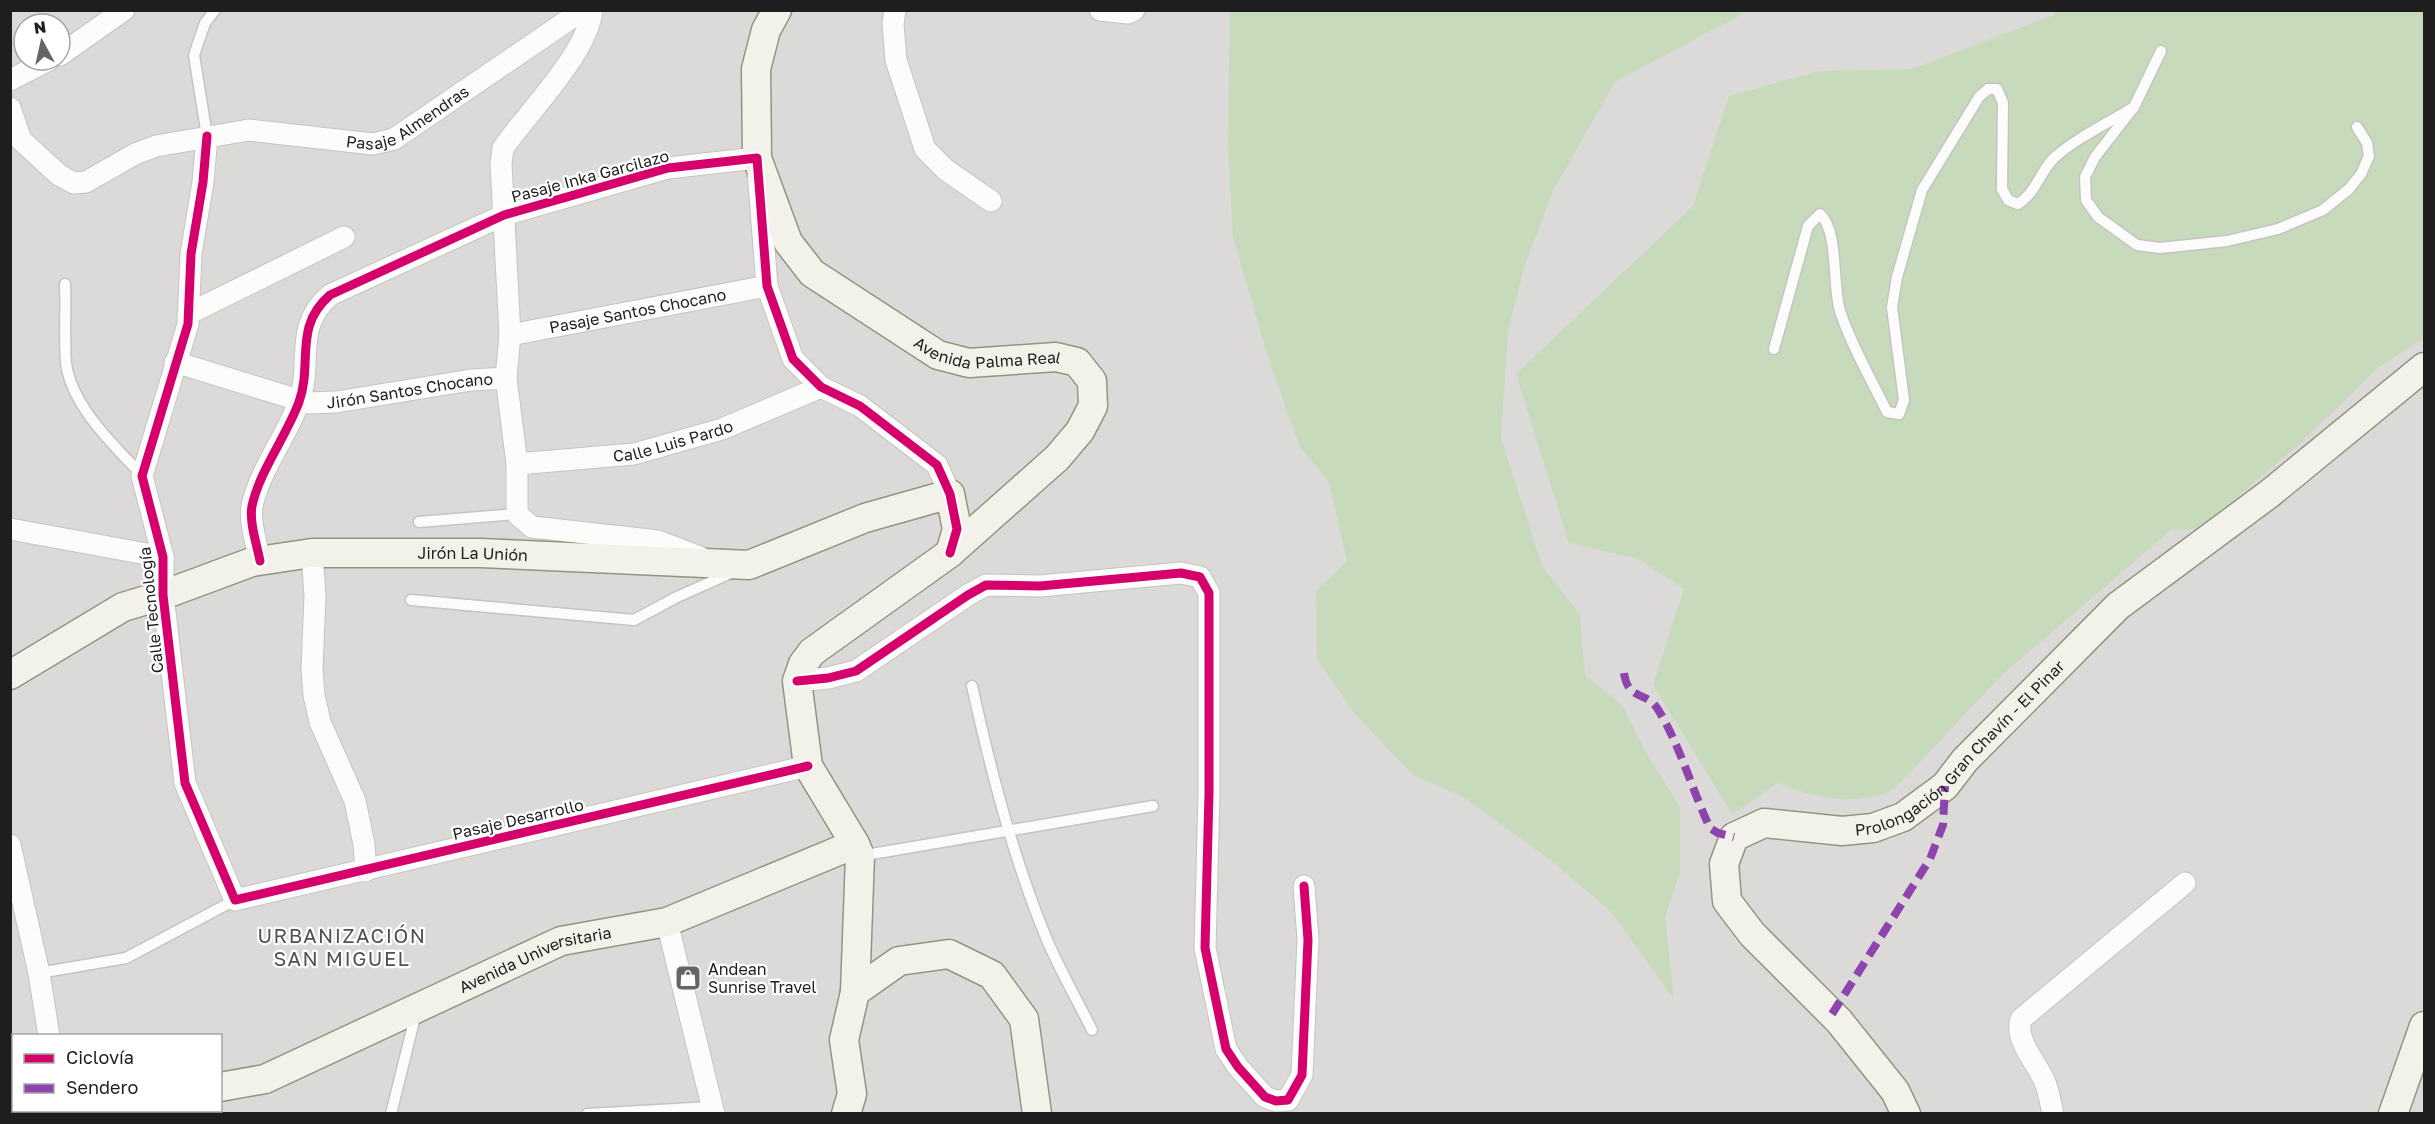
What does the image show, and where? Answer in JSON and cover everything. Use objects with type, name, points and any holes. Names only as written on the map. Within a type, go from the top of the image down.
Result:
[{"type":"main road","name":"Avenida Palma Real","points":[[777,10],[766,30],[756,69],[757,158],[788,242],[812,273],[938,355],[969,363],[1056,357],[1077,362],[1092,381],[1093,405],[1080,431],[1057,458],[950,553],[812,652],[803,664],[797,681]]},
{"type":"main road","name":"Prolongación Gran Chavín - El Pinar","points":[[1906,1113],[1895,1091],[1839,1022],[1752,934],[1727,901],[1724,864],[1734,837],[1764,823],[1842,831],[1873,828],[1903,817],[1945,786],[1965,760],[2118,606],[2269,494],[2424,367]]},
{"type":"main road","points":[[950,494],[957,529],[950,553]]},
{"type":"main road","name":"Jirón La Unión","points":[[10,675],[123,607],[260,561],[312,553],[480,553],[749,565],[865,518],[950,494]]},
{"type":"main road","points":[[797,681],[808,766],[858,850],[855,992],[844,1040],[852,1094],[846,1113]]},
{"type":"main road","name":"Avenida Universitaria","points":[[222,1087],[265,1079],[561,941],[667,922],[858,850]]},
{"type":"main road","points":[[855,992],[899,961],[949,954],[992,975],[1024,1019],[1037,1113]]},
{"type":"main road","points":[[2393,1113],[2424,1026]]},
{"type":"street","points":[[72,47],[124,10]]},
{"type":"street","name":"Pasaje Almendras","points":[[10,108],[21,140],[60,175],[74,183],[86,182],[135,154],[156,146],[249,130],[373,144],[394,139],[583,10]]},
{"type":"street","points":[[592,10],[591,18],[575,56],[503,148],[501,164],[510,335],[506,378],[517,464],[517,514],[532,527],[658,541],[717,563]]},
{"type":"street","points":[[895,10],[893,24],[896,60],[925,149],[946,170],[991,201]]},
{"type":"street","points":[[1100,10],[1128,13],[1134,10]]},
{"type":"street","points":[[10,80],[26,72]]},
{"type":"street","points":[[142,476],[188,324],[191,254],[203,182],[207,136]]},
{"type":"street","points":[[757,158],[767,286],[793,359],[821,387],[860,406],[937,465],[950,494]]},
{"type":"street","name":"Pasaje Inka Garcilazo","points":[[260,561],[251,510],[256,492],[300,400],[310,319],[318,306],[330,295],[504,214],[668,168],[757,158]]},
{"type":"street","points":[[188,314],[344,237]]},
{"type":"street","name":"Pasaje Santos Chocano","points":[[510,335],[767,286]]},
{"type":"street","name":"Jirón Santos Chocano","points":[[175,362],[308,403],[336,402],[471,380],[506,378]]},
{"type":"street","name":"Calle Luis Pardo","points":[[517,464],[602,458],[645,452],[722,429],[821,387]]},
{"type":"street","name":"Calle Tecnología","points":[[142,476],[163,557],[163,595],[185,783],[235,900]]},
{"type":"street","points":[[10,529],[163,557]]},
{"type":"street","points":[[312,553],[315,596],[312,669],[314,695],[320,722],[355,801],[364,844],[366,871]]},
{"type":"street","points":[[797,681],[828,678],[856,671],[968,594],[986,585],[1040,586],[1181,573],[1200,577],[1209,593],[1209,793],[1205,948],[1226,1048],[1238,1067],[1265,1097],[1276,1101],[1288,1100],[1302,1075],[1308,940],[1304,886]]},
{"type":"street","name":"Pasaje Desarrollo","points":[[235,900],[808,766]]},
{"type":"street","points":[[10,845],[39,973],[49,1034]]},
{"type":"street","points":[[2053,1113],[2045,1084],[2021,1036],[2019,1026],[2021,1019],[2185,883]]},
{"type":"street","points":[[667,922],[713,1110]]},
{"type":"lane","points":[[207,136],[194,55],[205,23],[215,10]]},
{"type":"lane","points":[[2162,51],[2134,107],[2095,157],[2085,177],[2086,200],[2098,217],[2137,245],[2160,248],[2227,241],[2278,229],[2323,210],[2349,189],[2361,174],[2369,156],[2367,143],[2357,127]]},
{"type":"lane","points":[[1774,349],[1808,226],[1820,214],[1826,220],[1831,239],[1840,311],[1887,411],[1899,414],[1904,400],[1892,306],[1897,277],[1922,190],[1979,97],[1988,89],[1997,89],[2002,103],[2002,189],[2008,200],[2018,204],[2028,198],[2055,158],[2081,138],[2134,107]]},
{"type":"lane","points":[[65,285],[66,365],[80,402],[102,433],[142,476]]},
{"type":"lane","points":[[419,522],[517,514]]},
{"type":"lane","points":[[411,600],[634,620],[677,597],[749,565]]},
{"type":"lane","points":[[972,686],[991,769],[1009,831],[1047,940],[1092,1030]]},
{"type":"lane","points":[[858,850],[1009,831],[1153,806]]},
{"type":"lane","points":[[39,973],[126,958],[235,900]]},
{"type":"lane","points":[[391,1113],[417,1007]]},
{"type":"lane","points":[[587,1113],[713,1110]]},
{"type":"shaded area","points":[[11,11],[2424,11],[2424,1113],[11,1113]]},
{"type":"green space","points":[[1230,11],[1748,11],[1615,82],[1554,189],[1525,264],[1508,331],[1501,438],[1542,566],[1580,615],[1585,675],[1622,705],[1645,751],[1680,807],[1680,872],[1665,917],[1674,999],[1611,912],[1553,862],[1462,796],[1414,776],[1354,713],[1317,659],[1316,591],[1347,561],[1329,482],[1300,447],[1268,357],[1233,237],[1228,145]]},
{"type":"green space","points":[[2055,11],[2424,11],[2424,338],[2379,367],[2303,441],[2200,529],[2171,530],[2002,675],[1891,791],[1872,797],[1844,799],[1818,796],[1778,783],[1732,814],[1653,685],[1684,589],[1638,559],[1569,543],[1516,374],[1693,206],[1729,96],[1819,71],[1912,69],[2054,15]]},
{"type":"marked path","points":[[1624,673],[1629,688],[1653,703],[1665,721],[1710,828],[1718,833],[1734,837]]},
{"type":"marked path","points":[[1832,1014],[1930,859],[1943,825],[1945,786]]},
{"type":"cycle path","points":[[207,136],[203,182],[191,254],[188,324],[142,476],[163,557],[163,595],[185,783],[235,900],[808,766]]},
{"type":"cycle path","points":[[260,561],[252,526],[252,506],[261,480],[299,402],[305,373],[308,333],[312,320],[319,307],[330,295],[504,215],[668,168],[757,158],[767,286],[793,359],[821,387],[860,406],[937,465],[950,494],[957,529],[950,553]]},
{"type":"cycle path","points":[[797,681],[828,678],[856,671],[986,585],[1040,586],[1181,573],[1200,577],[1209,593],[1209,793],[1205,948],[1226,1049],[1238,1067],[1265,1097],[1276,1101],[1288,1100],[1302,1075],[1308,940],[1304,886]]},
{"type":"place","name":"Andean Sunrise Travel","points":[[688,978]]},
{"type":"district","name":"URBANIZACIÓN SAN MIGUEL","points":[[342,946]]}]
